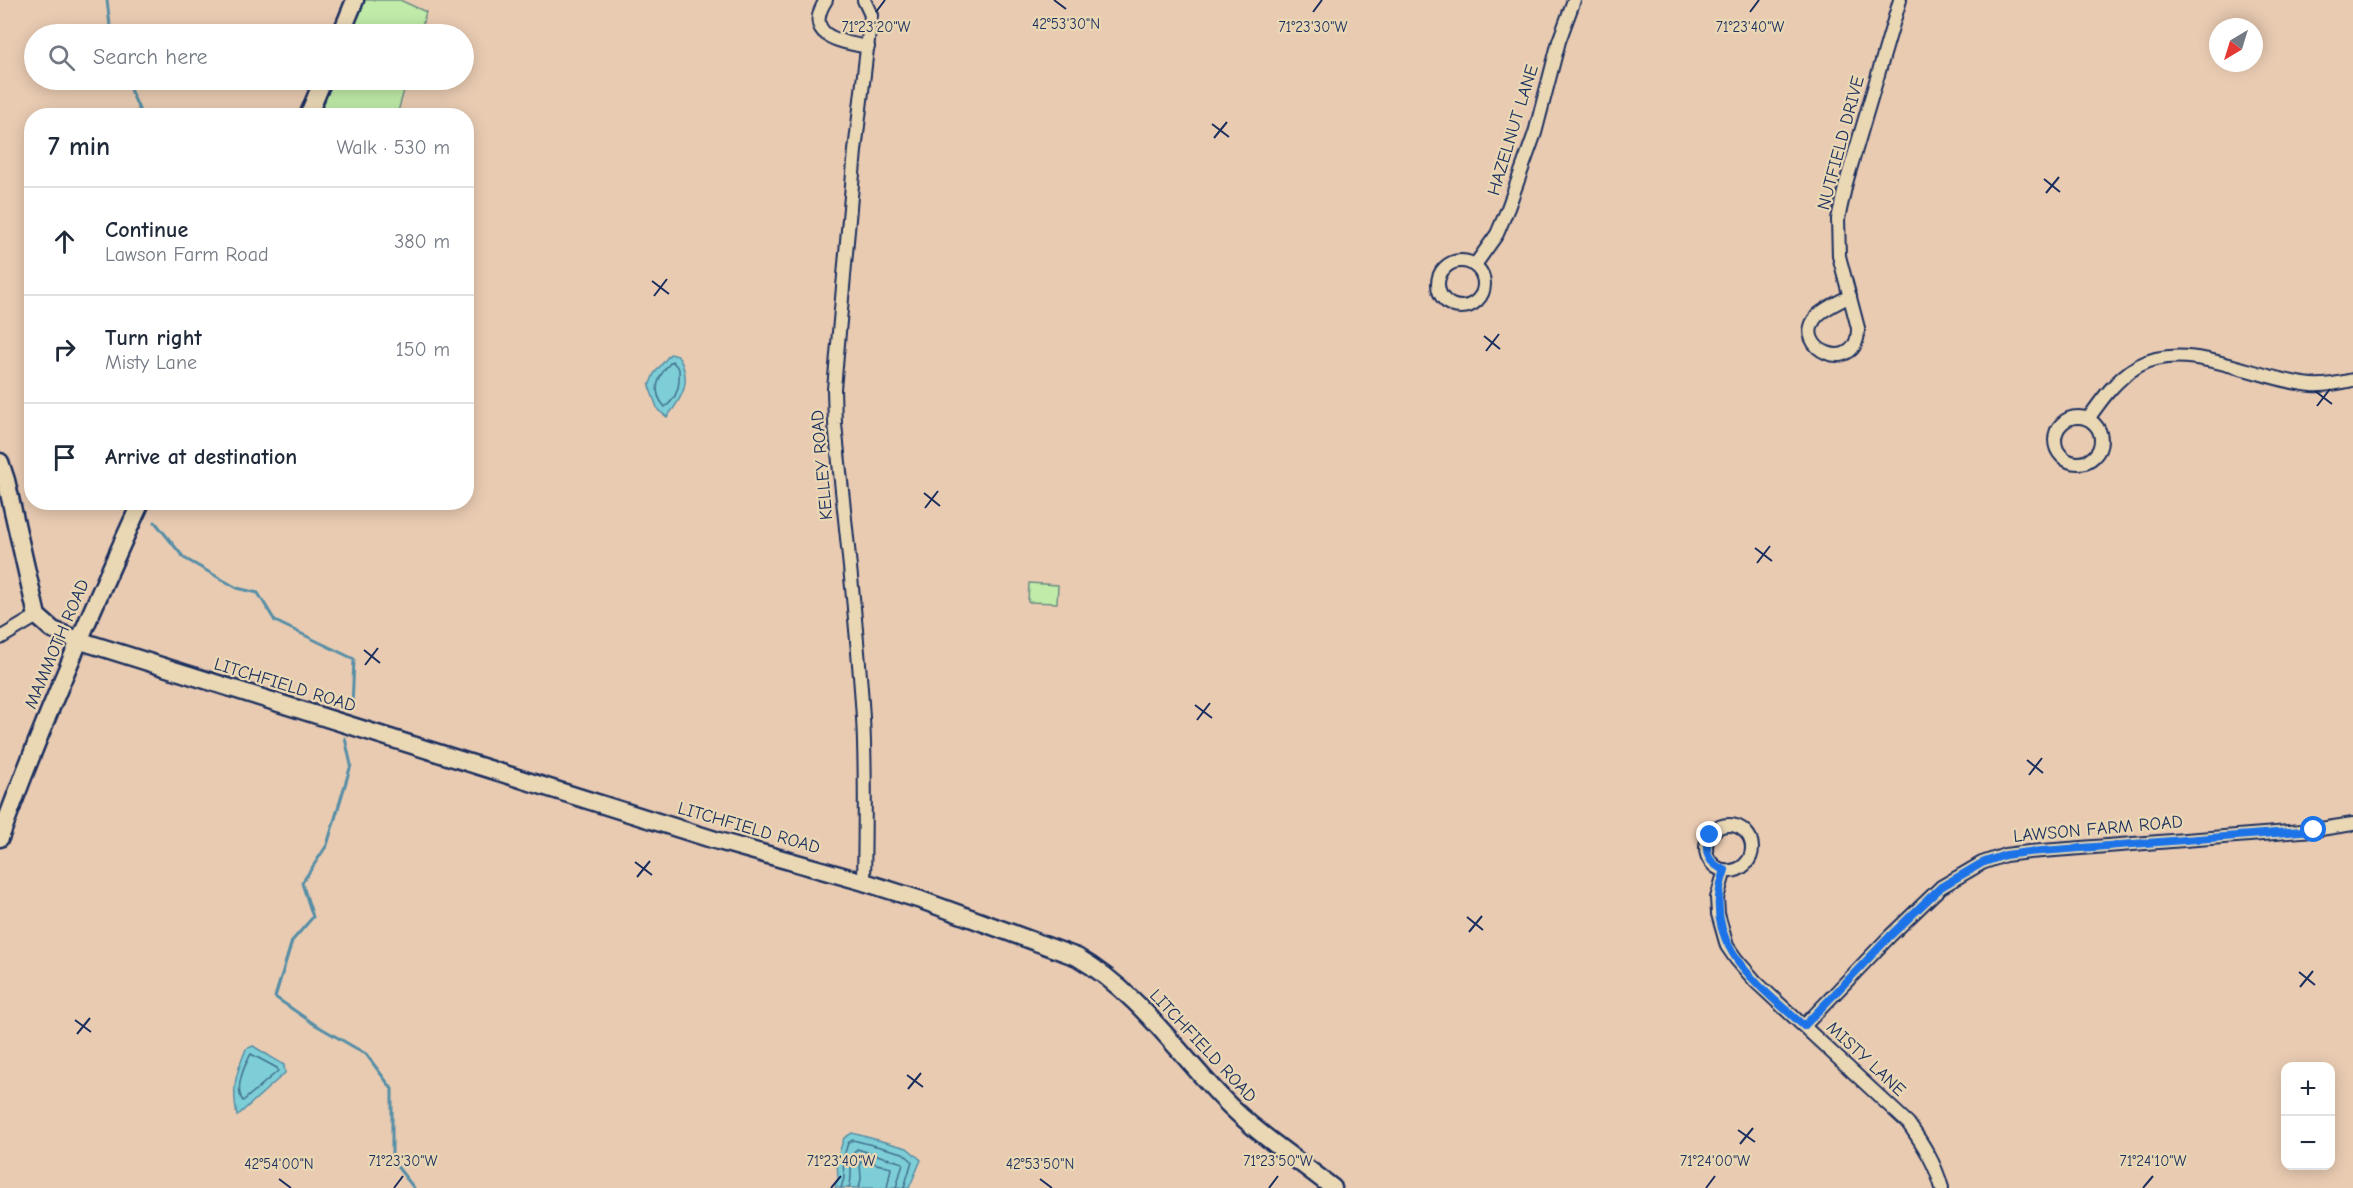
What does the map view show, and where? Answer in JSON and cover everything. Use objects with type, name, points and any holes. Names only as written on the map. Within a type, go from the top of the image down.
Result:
[{"type":"street","points":[[345,24],[355,0]]},
{"type":"street","points":[[826,0],[820,15],[824,31],[837,42],[868,46]]},
{"type":"street","name":"KELLEY ROAD","points":[[864,0],[871,15],[852,175],[834,389],[835,424],[863,719],[866,802],[864,882]]},
{"type":"street","name":"HAZELNUT LANE","points":[[1475,265],[1497,234],[1508,208],[1535,133],[1559,41],[1574,0]]},
{"type":"street","name":"NUTFIELD DRIVE","points":[[1850,296],[1820,313],[1812,325],[1812,340],[1827,355],[1844,354],[1855,343],[1858,328],[1850,296],[1839,255],[1838,219],[1846,183],[1900,0]]},
{"type":"street","points":[[311,108],[319,90]]},
{"type":"street","points":[[2088,419],[2103,396],[2123,376],[2151,360],[2199,358],[2313,385],[2353,380]]},
{"type":"street","points":[[0,462],[37,616],[0,638]]},
{"type":"street","name":"MAMMOTH ROAD","points":[[0,838],[24,772],[78,640],[137,510]]},
{"type":"street","name":"LITCHFIELD ROAD","points":[[37,616],[53,630],[78,640],[715,840],[921,900],[1077,957],[1098,969],[1133,1000],[1238,1114],[1333,1188]]},
{"type":"street","name":"LAWSON FARM ROAD","points":[[1804,1026],[1890,936],[1941,887],[1960,874],[1988,860],[2029,852],[2353,825]]},
{"type":"street","name":"MISTY LANE","points":[[1725,870],[1717,898],[1718,914],[1727,946],[1756,982],[1908,1123],[1924,1144],[1942,1188]]},
{"type":"green space","points":[[360,0],[400,0],[426,12],[423,24],[350,24]]},
{"type":"green space","points":[[324,90],[404,90],[399,108],[317,108]]},
{"type":"green space","points":[[1029,583],[1058,585],[1057,603],[1028,602]]},
{"type":"water","points":[[670,354],[678,356],[685,373],[685,381],[678,402],[667,417],[658,410],[649,386],[654,374]]},
{"type":"water","points":[[253,1046],[284,1065],[285,1073],[237,1116],[235,1089],[237,1074],[246,1049]]},
{"type":"water","points":[[852,1133],[907,1148],[921,1160],[909,1188],[835,1188],[838,1178],[837,1159],[844,1138]]},
{"type":"waterway","points":[[107,0],[110,24]]},
{"type":"waterway","points":[[130,90],[138,108]]},
{"type":"waterway","points":[[155,522],[184,558],[237,588],[258,593],[275,621],[354,659],[352,707]]},
{"type":"waterway","points":[[345,738],[351,765],[327,845],[302,883],[313,917],[292,941],[275,997],[314,1024],[366,1054],[392,1089],[392,1160],[414,1188]]},
{"type":"route","points":[[1710,835],[1706,849],[1708,856],[1718,867],[1725,870],[1717,898],[1721,930],[1727,946],[1756,982],[1804,1026],[1890,936],[1941,887],[1960,874],[1993,858],[2029,852],[2314,830]]}]
